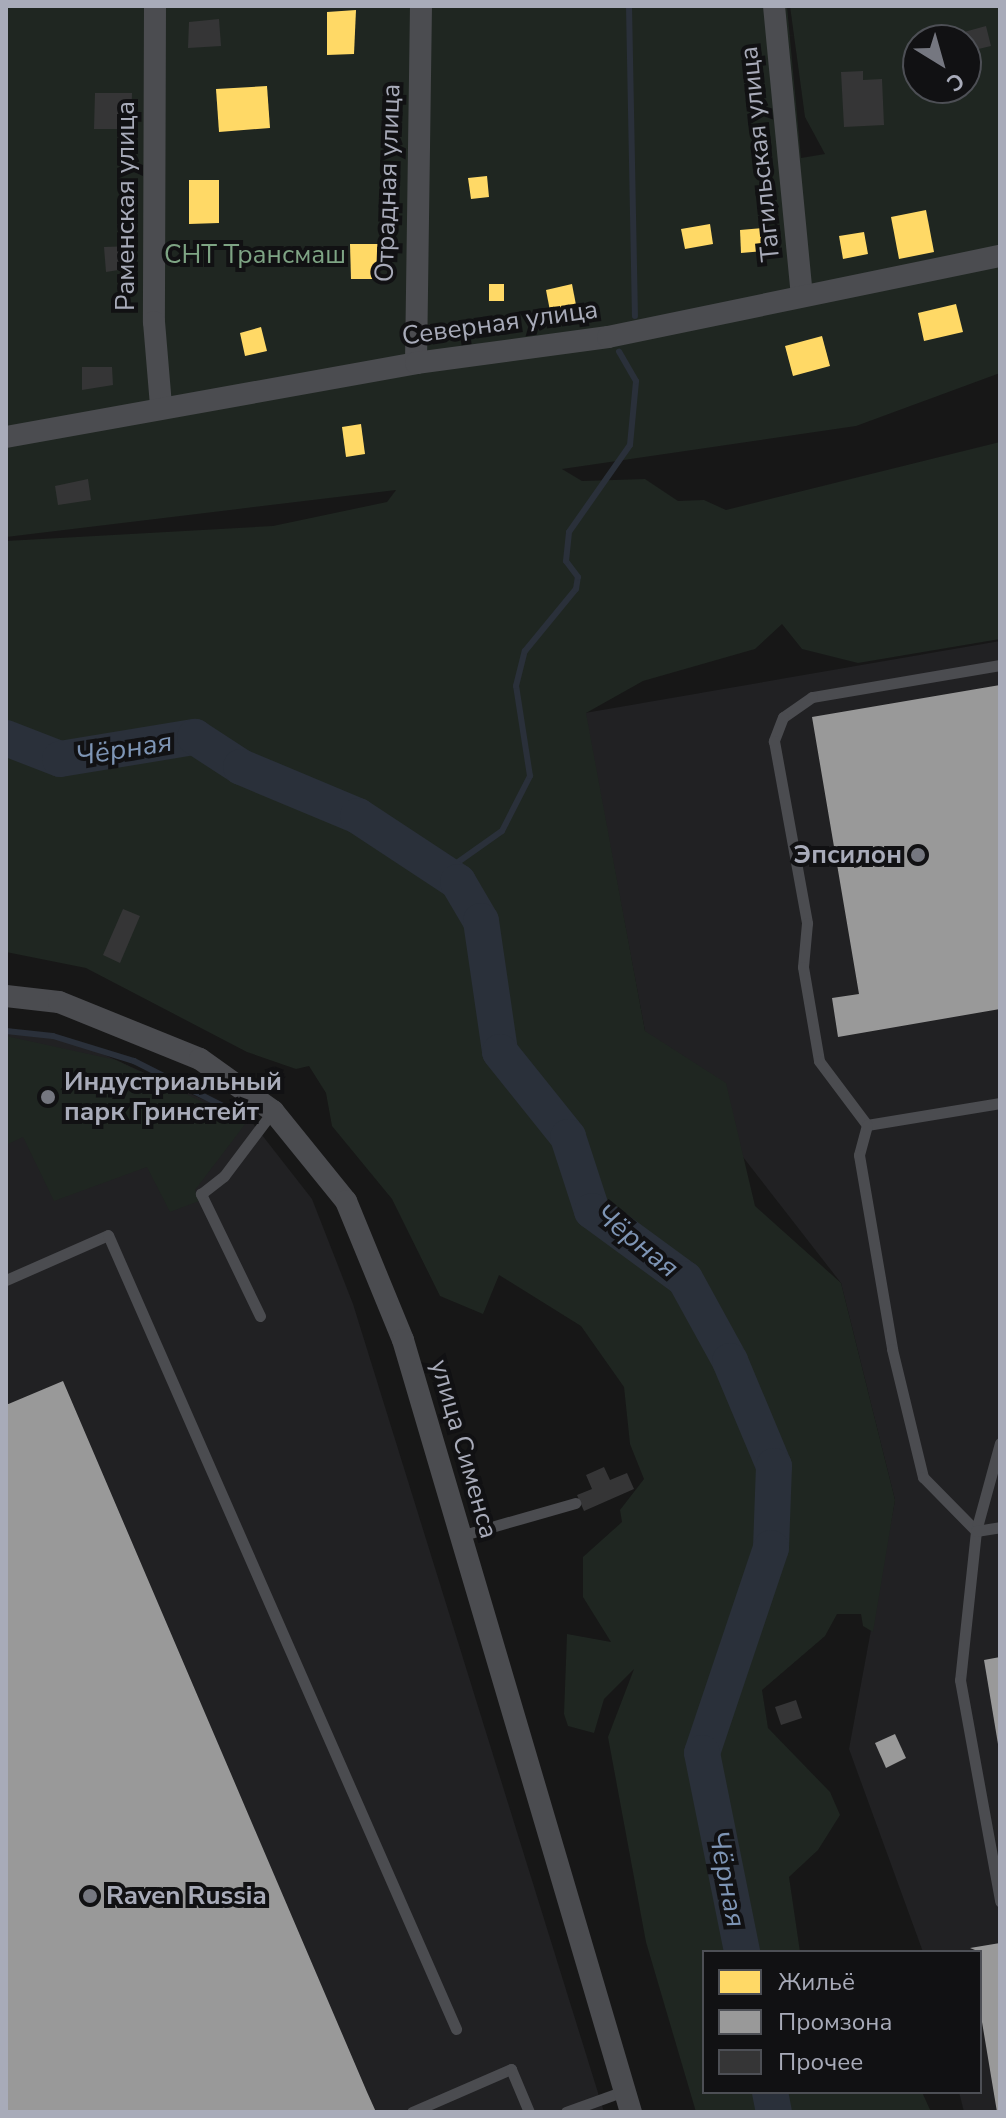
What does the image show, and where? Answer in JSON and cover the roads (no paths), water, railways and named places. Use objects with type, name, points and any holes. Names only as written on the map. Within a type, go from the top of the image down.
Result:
[{"type":"street","name":"Раменская улица","points":[[155,6],[154,322],[161,406]]},
{"type":"street","name":"Отрадная улица","points":[[416,363],[421,6]]},
{"type":"street","name":"Тагильская улица","points":[[774,6],[802,296]]},
{"type":"street","name":"Северная улица","points":[[6,437],[161,406],[416,363],[608,337],[1000,256]]},
{"type":"street","name":"улица Сименса","points":[[6,996],[59,1002],[136,1027],[200,1059],[273,1111],[346,1201],[378,1268],[627,2101]]},
{"type":"lane","points":[[867,1125],[819,1061],[803,967],[807,923],[774,741],[783,717],[812,697],[1000,665]]},
{"type":"lane","points":[[867,1125],[1000,1103]]},
{"type":"lane","points":[[260,1316],[201,1194],[224,1176],[273,1111]]},
{"type":"lane","points":[[867,1125],[859,1155],[892,1349],[923,1477],[976,1531]]},
{"type":"lane","points":[[6,1280],[108,1235],[456,2029]]},
{"type":"lane","points":[[1000,1443],[976,1531],[960,1680],[1000,1901]]},
{"type":"lane","points":[[460,1536],[575,1503]]},
{"type":"lane","points":[[976,1531],[1000,1527]]},
{"type":"lane","points":[[412,2112],[511,2069],[529,2112]]},
{"type":"lane","points":[[566,2112],[627,2101]]},
{"type":"waterway","points":[[629,6],[635,316]]},
{"type":"waterway","points":[[444,872],[502,831],[530,776],[516,686],[525,651],[576,589],[578,577],[566,561],[569,532],[630,445],[636,381],[619,351]]},
{"type":"waterway","name":"Чёрная","points":[[6,738],[60,759],[195,737],[241,767],[358,816],[458,882],[481,921],[500,1052],[568,1137],[592,1211],[685,1279],[730,1361],[774,1466],[771,1548],[702,1753],[742,1950]]},
{"type":"waterway","points":[[6,1031],[53,1036],[134,1061],[241,1115]]},
{"type":"waterway","name":"Чёрная","points":[[770,2094],[774,2112]]},
{"type":"place","name":"Эпсилон","points":[[918,855]]},
{"type":"place","name":"Индустриальный парк Гринстейт","points":[[48,1097]]},
{"type":"place","name":"Raven Russia","points":[[90,1896]]},
{"type":"park label","name":"СНТ Трансмаш","points":[[255,255]]}]
